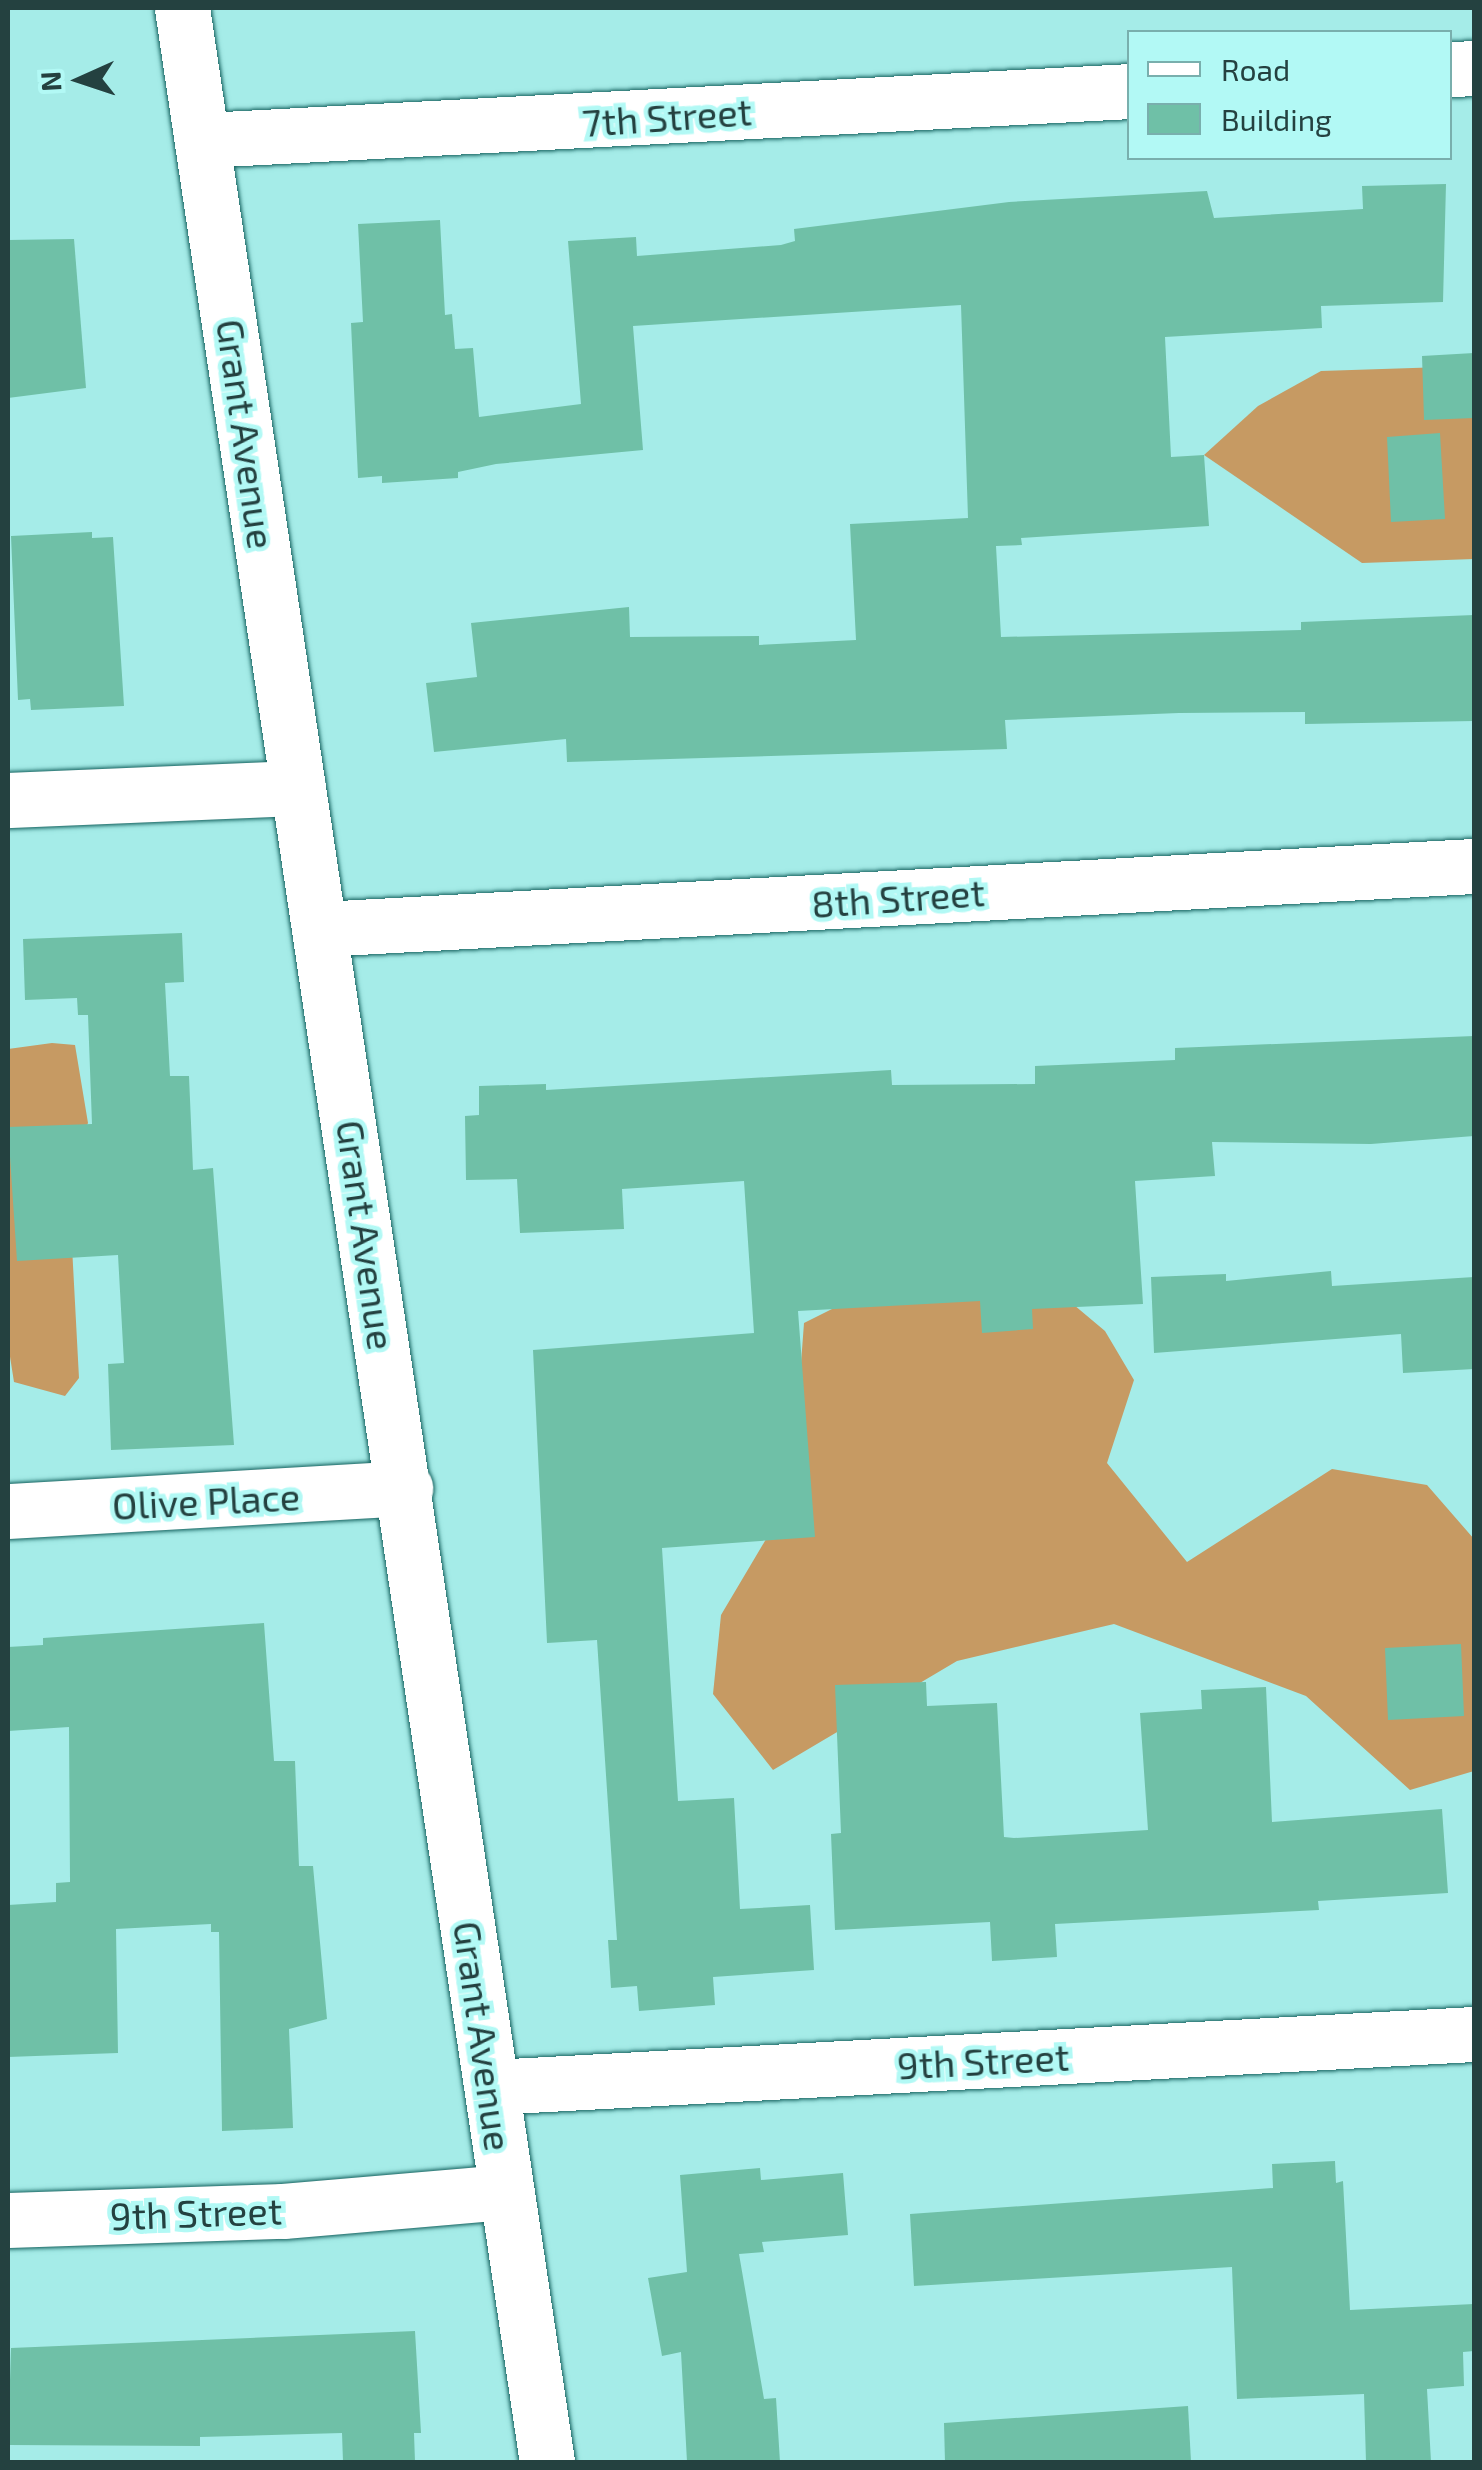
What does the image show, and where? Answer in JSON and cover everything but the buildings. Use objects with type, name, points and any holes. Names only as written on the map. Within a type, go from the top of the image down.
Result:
[{"type":"street","name":"Grant Avenue","points":[[182,8],[205,140],[492,2087],[504,2192],[547,2462]]},
{"type":"street","name":"7th Street","points":[[205,140],[1127,91]]},
{"type":"street","points":[[8,800],[298,788]]},
{"type":"street","name":"8th Street","points":[[320,929],[1474,866]]},
{"type":"street","name":"Olive Place","points":[[8,1511],[404,1488]]},
{"type":"street","name":"9th Street","points":[[492,2087],[1474,2034]]},
{"type":"street","name":"9th Street","points":[[8,2220],[284,2211],[504,2192]]},
{"type":"shaded area","points":[[1474,366],[1474,559],[1362,563],[1204,455],[1258,406],[1321,371]]},
{"type":"shaded area","points":[[52,1043],[75,1045],[88,1123],[68,1171],[79,1378],[65,1396],[14,1382],[8,1344],[8,1049]]},
{"type":"shaded area","points":[[1049,1284],[1105,1331],[1134,1380],[1107,1463],[1187,1562],[1332,1469],[1427,1485],[1474,1539],[1474,1771],[1410,1790],[1306,1696],[1114,1624],[957,1661],[773,1770],[713,1694],[721,1615],[791,1497],[804,1323],[876,1287]]}]
